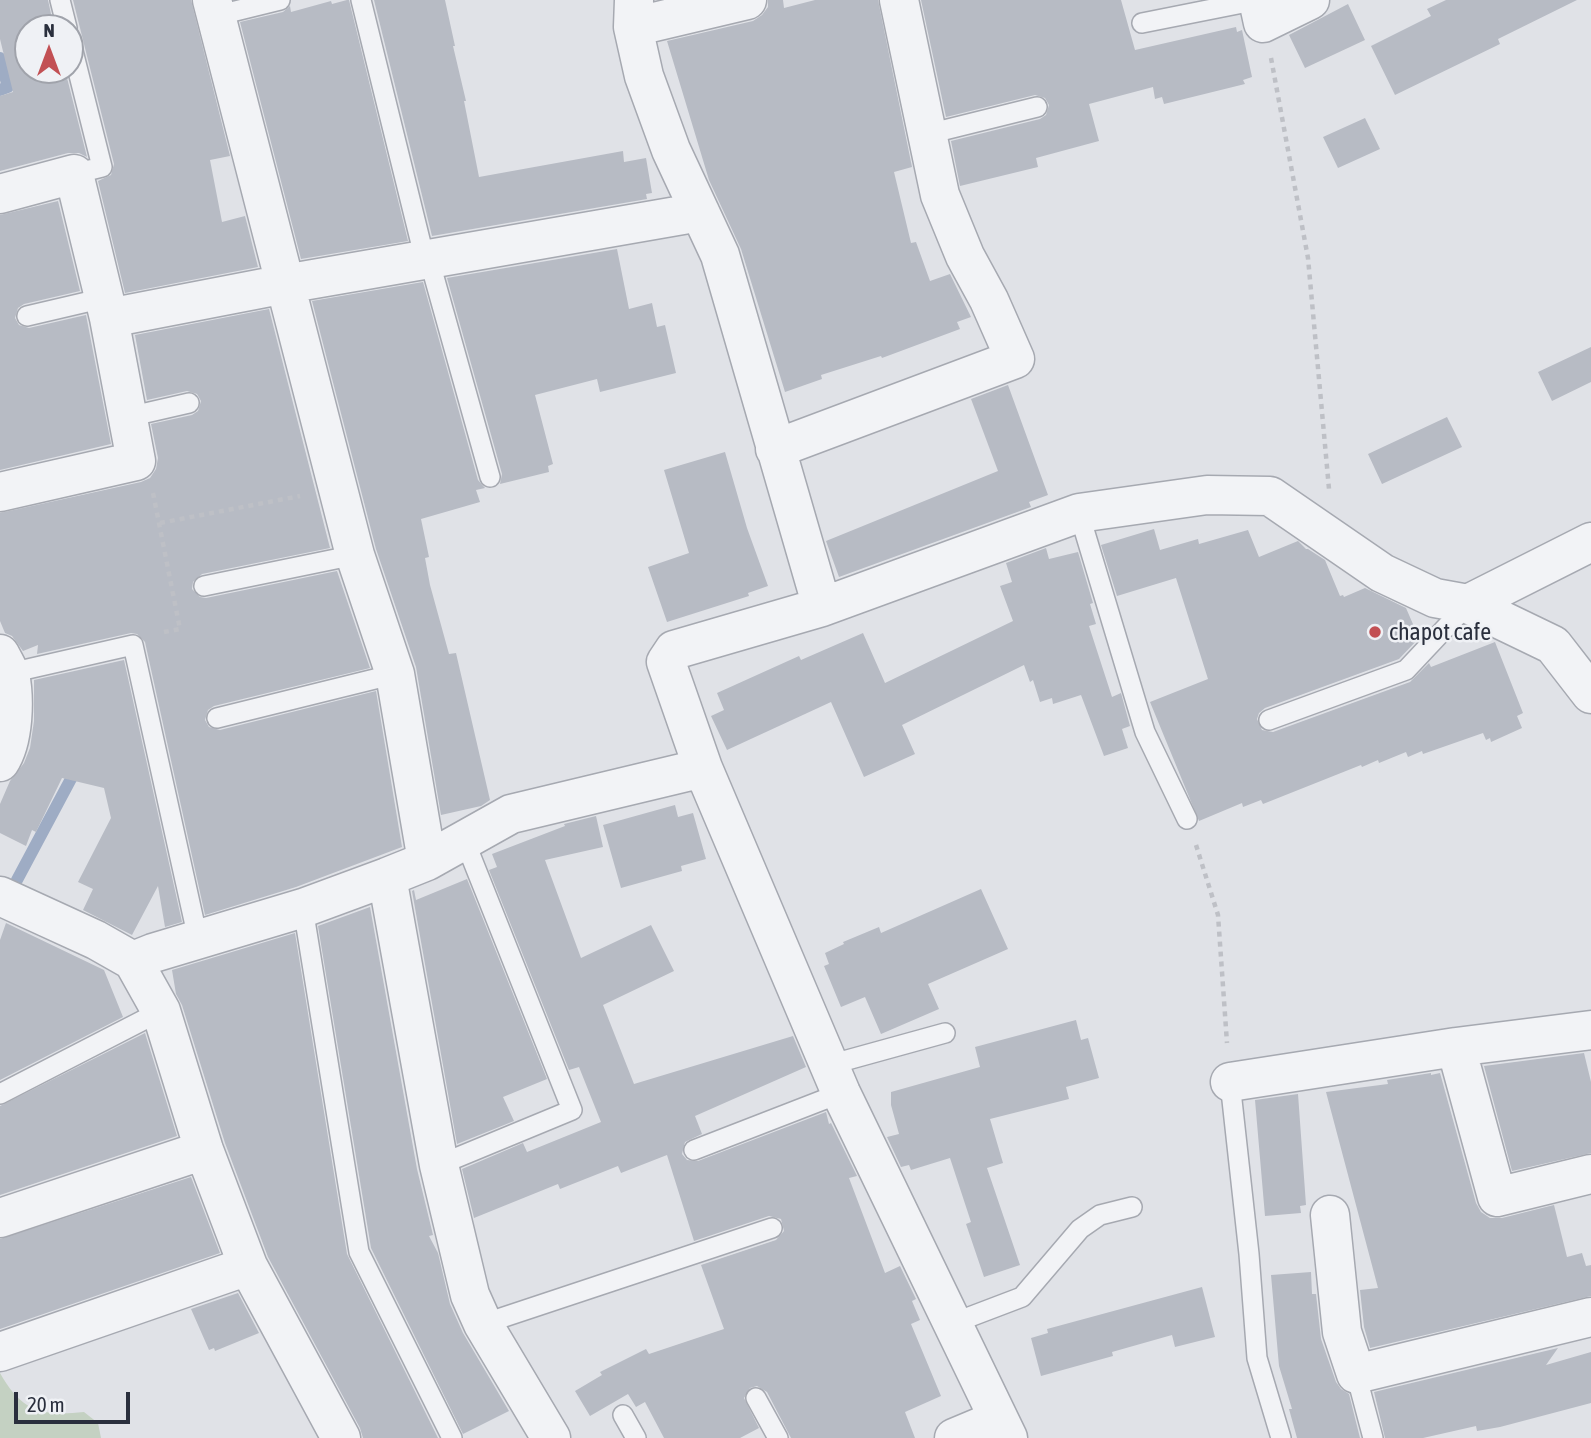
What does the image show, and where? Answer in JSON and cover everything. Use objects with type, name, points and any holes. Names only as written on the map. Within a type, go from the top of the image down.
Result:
[{"type":"street","points":[[747,0],[634,13],[644,76],[671,149],[720,255],[822,607]]},
{"type":"street","points":[[775,449],[1015,359],[989,300],[965,256],[940,195],[899,0]]},
{"type":"street","points":[[1260,8],[1310,0]]},
{"type":"street","points":[[213,8],[355,555],[395,674],[427,860]]},
{"type":"street","points":[[0,194],[74,174],[106,308],[136,461],[0,492]]},
{"type":"street","points":[[106,308],[285,284],[700,212]]},
{"type":"street","points":[[954,1438],[1002,1429],[835,1079],[704,768],[666,662],[674,650],[822,607],[1079,513],[1207,495],[1270,496],[1382,573],[1435,598],[1468,604],[1553,645],[1591,694]]},
{"type":"street","points":[[1468,604],[1591,542]]},
{"type":"street","points":[[0,762],[6,754],[12,727],[5,664]]},
{"type":"street","points":[[133,961],[303,908],[387,877],[427,860],[510,814],[704,768]]},
{"type":"street","points":[[387,877],[439,1165],[470,1295],[483,1324],[551,1438]]},
{"type":"street","points":[[0,896],[96,940],[133,961],[161,1011],[204,1150],[248,1266],[341,1438]]},
{"type":"street","points":[[1230,1082],[1456,1047],[1591,1030]]},
{"type":"street","points":[[1456,1047],[1497,1197],[1590,1177]]},
{"type":"street","points":[[0,1218],[204,1150]]},
{"type":"street","points":[[1331,1215],[1342,1332],[1356,1374],[1591,1317]]},
{"type":"street","points":[[0,1352],[248,1266]]},
{"type":"lane","points":[[213,8],[280,0]]},
{"type":"lane","points":[[361,0],[427,259],[490,477]]},
{"type":"lane","points":[[1142,23],[1260,8]]},
{"type":"lane","points":[[74,174],[102,167],[81,84]]},
{"type":"lane","points":[[928,134],[1037,107]]},
{"type":"lane","points":[[27,316],[106,308]]},
{"type":"lane","points":[[128,417],[189,403]]},
{"type":"lane","points":[[1079,513],[1145,732],[1187,819]]},
{"type":"lane","points":[[204,586],[355,555]]},
{"type":"lane","points":[[1269,720],[1406,670],[1468,604]]},
{"type":"lane","points":[[5,664],[133,645],[198,939]]},
{"type":"lane","points":[[217,718],[395,674]]},
{"type":"lane","points":[[439,1165],[572,1110],[464,839]]},
{"type":"lane","points":[[303,908],[359,1252],[452,1438]]},
{"type":"lane","points":[[0,1094],[161,1011]]},
{"type":"lane","points":[[694,1150],[835,1079],[945,1032]]},
{"type":"lane","points":[[1230,1082],[1249,1254],[1257,1358],[1281,1438]]},
{"type":"lane","points":[[951,1324],[1022,1297],[1080,1229],[1100,1215],[1132,1207]]},
{"type":"lane","points":[[483,1324],[772,1228]]},
{"type":"lane","points":[[1356,1374],[1373,1438]]},
{"type":"lane","points":[[756,1398],[778,1438]]},
{"type":"lane","points":[[623,1415],[636,1438]]},
{"type":"path","points":[[1260,8],[1308,258],[1334,542]]},
{"type":"path","points":[[133,645],[149,635],[180,629],[149,474],[136,461]]},
{"type":"path","points":[[160,523],[337,489]]},
{"type":"path","points":[[1187,819],[1218,915],[1230,1082]]},
{"type":"green space","points":[[0,1373],[16,1396],[34,1409],[56,1413],[84,1412],[98,1423],[101,1438],[0,1438]]},
{"type":"building","points":[[0,0],[48,0],[51,14],[14,14],[14,84],[69,84],[87,157],[79,153],[68,153],[0,171],[0,96],[13,92],[0,39]]},
{"type":"building","points":[[73,0],[191,0],[230,156],[210,160],[222,222],[245,216],[258,267],[125,293],[98,181],[111,175],[114,164],[84,44],[84,14],[76,14]]},
{"type":"building","points":[[349,0],[408,241],[301,259],[240,22],[283,12],[290,6],[291,12],[331,1],[332,4]]},
{"type":"building","points":[[374,0],[445,0],[479,177],[623,151],[624,162],[646,158],[652,193],[646,194],[647,199],[432,236]]},
{"type":"building","points":[[768,0],[783,0],[784,8],[815,0],[878,0],[912,167],[894,172],[911,243],[916,242],[930,281],[950,274],[971,317],[957,322],[960,329],[882,358],[881,356],[821,375],[822,379],[785,392],[741,249],[709,180],[667,41],[753,21],[768,7]]},
{"type":"building","points":[[921,0],[1121,0],[1135,50],[1236,27],[1237,32],[1242,30],[1252,77],[1243,80],[1245,84],[1164,104],[1162,97],[1155,99],[1153,87],[1089,104],[1099,141],[1036,158],[1038,167],[960,186],[951,141],[1040,119],[1046,115],[1049,105],[1045,98],[1035,95],[946,117]]},
{"type":"building","points":[[1446,0],[1577,0],[1498,39],[1500,44],[1395,95],[1371,46],[1431,16],[1427,9]]},
{"type":"building","points":[[1348,4],[1365,40],[1305,68],[1289,35]]},
{"type":"building","points":[[1365,118],[1380,149],[1338,168],[1323,137]]},
{"type":"building","points":[[58,201],[80,291],[24,304],[18,308],[15,318],[19,325],[29,328],[86,315],[111,444],[0,470],[0,215]]},
{"type":"building","points":[[617,249],[629,309],[652,303],[657,327],[665,325],[676,373],[600,392],[597,379],[535,395],[553,464],[548,466],[549,472],[500,484],[502,474],[447,278]]},
{"type":"building","points":[[423,282],[478,480],[485,488],[476,490],[480,502],[421,519],[429,557],[425,558],[430,585],[449,654],[456,653],[490,800],[481,806],[441,815],[416,667],[376,549],[312,301]]},
{"type":"building","points":[[269,309],[330,548],[202,574],[193,582],[192,589],[200,597],[206,598],[337,571],[370,668],[214,706],[208,710],[205,720],[209,727],[220,730],[376,691],[402,847],[296,887],[205,915],[145,642],[137,634],[131,633],[37,654],[38,645],[23,651],[12,636],[5,633],[0,621],[0,513],[150,478],[156,469],[158,458],[151,424],[192,415],[198,411],[201,401],[197,394],[187,391],[147,400],[135,335]]},
{"type":"building","points":[[1591,347],[1591,382],[1552,401],[1538,372]]},
{"type":"building","points":[[1008,385],[1048,495],[1029,502],[1031,507],[839,577],[826,541],[998,471],[971,399]]},
{"type":"building","points":[[1447,417],[1462,447],[1382,484],[1368,454]]},
{"type":"building","points":[[725,452],[747,528],[768,586],[748,593],[749,596],[667,622],[648,567],[689,553],[664,470]]},
{"type":"building","points":[[1154,529],[1160,550],[1198,539],[1199,544],[1248,530],[1259,557],[1298,541],[1325,560],[1340,596],[1344,597],[1365,588],[1406,608],[1419,638],[1399,659],[1265,708],[1257,719],[1262,730],[1273,732],[1410,682],[1429,663],[1431,667],[1495,642],[1523,713],[1517,716],[1522,728],[1491,742],[1490,738],[1486,740],[1483,733],[1423,754],[1422,751],[1408,757],[1406,752],[1379,763],[1378,760],[1263,804],[1261,800],[1243,807],[1242,803],[1199,821],[1150,702],[1208,679],[1176,578],[1117,596],[1101,545]]},
{"type":"building","points":[[1046,548],[1049,559],[1078,552],[1093,603],[1090,604],[1096,624],[1089,626],[1112,697],[1121,693],[1130,726],[1122,729],[1128,748],[1104,756],[1081,695],[1053,704],[1052,698],[1040,702],[1033,680],[1030,682],[1024,665],[902,725],[915,754],[864,777],[831,702],[727,750],[711,716],[724,710],[717,693],[799,656],[801,660],[863,633],[885,683],[1013,621],[1000,586],[1012,582],[1006,563]]},
{"type":"building","points":[[124,660],[182,922],[165,927],[158,886],[132,935],[83,910],[93,889],[78,882],[111,818],[104,788],[62,778],[36,832],[32,830],[26,846],[0,833],[0,804],[30,748],[34,721],[34,680]]},
{"type":"building","points":[[675,805],[678,817],[693,813],[706,859],[681,866],[682,871],[621,888],[603,825]]},
{"type":"building","points":[[596,816],[603,847],[545,860],[581,958],[651,925],[674,971],[603,1005],[634,1084],[793,1036],[806,1067],[695,1116],[702,1134],[685,1142],[682,1154],[687,1160],[698,1161],[826,1112],[829,1124],[831,1123],[857,1176],[849,1178],[885,1273],[900,1266],[916,1299],[912,1301],[920,1320],[911,1324],[941,1396],[905,1412],[915,1438],[791,1438],[767,1392],[757,1386],[750,1388],[744,1398],[759,1428],[740,1438],[664,1438],[645,1402],[636,1407],[628,1394],[590,1416],[575,1391],[602,1375],[600,1372],[646,1349],[649,1354],[724,1329],[701,1265],[776,1240],[784,1231],[781,1219],[769,1216],[694,1241],[667,1155],[621,1173],[618,1166],[560,1189],[558,1184],[474,1218],[462,1169],[523,1143],[527,1152],[601,1122],[579,1067],[569,1070],[489,870],[497,867],[492,854],[565,826],[564,824]]},
{"type":"building","points":[[467,879],[547,1079],[503,1097],[514,1121],[457,1144],[412,891],[414,890],[416,900]]},
{"type":"building","points":[[981,889],[1008,949],[928,984],[939,1009],[881,1034],[865,997],[841,1007],[824,966],[829,964],[825,953],[844,944],[843,942],[879,927],[881,933]]},
{"type":"building","points":[[370,907],[417,1169],[433,1235],[429,1236],[438,1253],[450,1304],[463,1333],[509,1411],[463,1434],[371,1248],[318,926]]},
{"type":"building","points":[[6,923],[104,970],[123,1017],[0,1080],[0,940]]},
{"type":"building","points":[[295,933],[347,1254],[438,1438],[363,1438],[268,1257],[225,1143],[182,1005],[176,994],[172,970]]},
{"type":"building","points":[[1076,1020],[1081,1040],[1088,1038],[1099,1078],[1066,1087],[1069,1099],[990,1119],[1003,1163],[987,1168],[1020,1265],[984,1277],[966,1224],[971,1222],[950,1158],[911,1170],[909,1165],[901,1167],[887,1137],[899,1134],[891,1105],[891,1092],[980,1067],[975,1047]]},
{"type":"building","points":[[145,1033],[177,1136],[0,1195],[0,1106]]},
{"type":"building","points":[[1584,1053],[1591,1082],[1591,1153],[1512,1171],[1484,1066]]},
{"type":"building","points":[[1440,1073],[1476,1203],[1481,1212],[1490,1218],[1502,1218],[1554,1205],[1567,1257],[1582,1253],[1586,1266],[1591,1265],[1591,1296],[1370,1348],[1364,1327],[1360,1290],[1378,1288],[1326,1092],[1388,1084],[1387,1080]]},
{"type":"building","points":[[1298,1094],[1306,1205],[1300,1206],[1301,1213],[1265,1216],[1255,1100]]},
{"type":"building","points":[[191,1177],[220,1253],[0,1329],[0,1239]]},
{"type":"building","points":[[1311,1272],[1312,1294],[1316,1294],[1321,1339],[1336,1382],[1349,1394],[1360,1438],[1297,1438],[1289,1409],[1292,1409],[1279,1366],[1271,1275]]},
{"type":"building","points":[[1202,1287],[1215,1337],[1175,1347],[1172,1335],[1112,1352],[1113,1356],[1041,1376],[1031,1338],[1048,1333],[1047,1329]]},
{"type":"building","points":[[238,1293],[259,1333],[215,1351],[214,1348],[209,1350],[191,1309]]},
{"type":"building","points":[[1558,1348],[1546,1365],[1591,1352],[1591,1403],[1477,1431],[1476,1426],[1423,1438],[1385,1438],[1374,1392]]},
{"type":"waterway","points":[[0,58],[8,87],[0,90]]},
{"type":"waterway","points":[[17,880],[73,775],[74,764]]},
{"type":"place","name":"chapot cafe","points":[[1375,632]]}]
